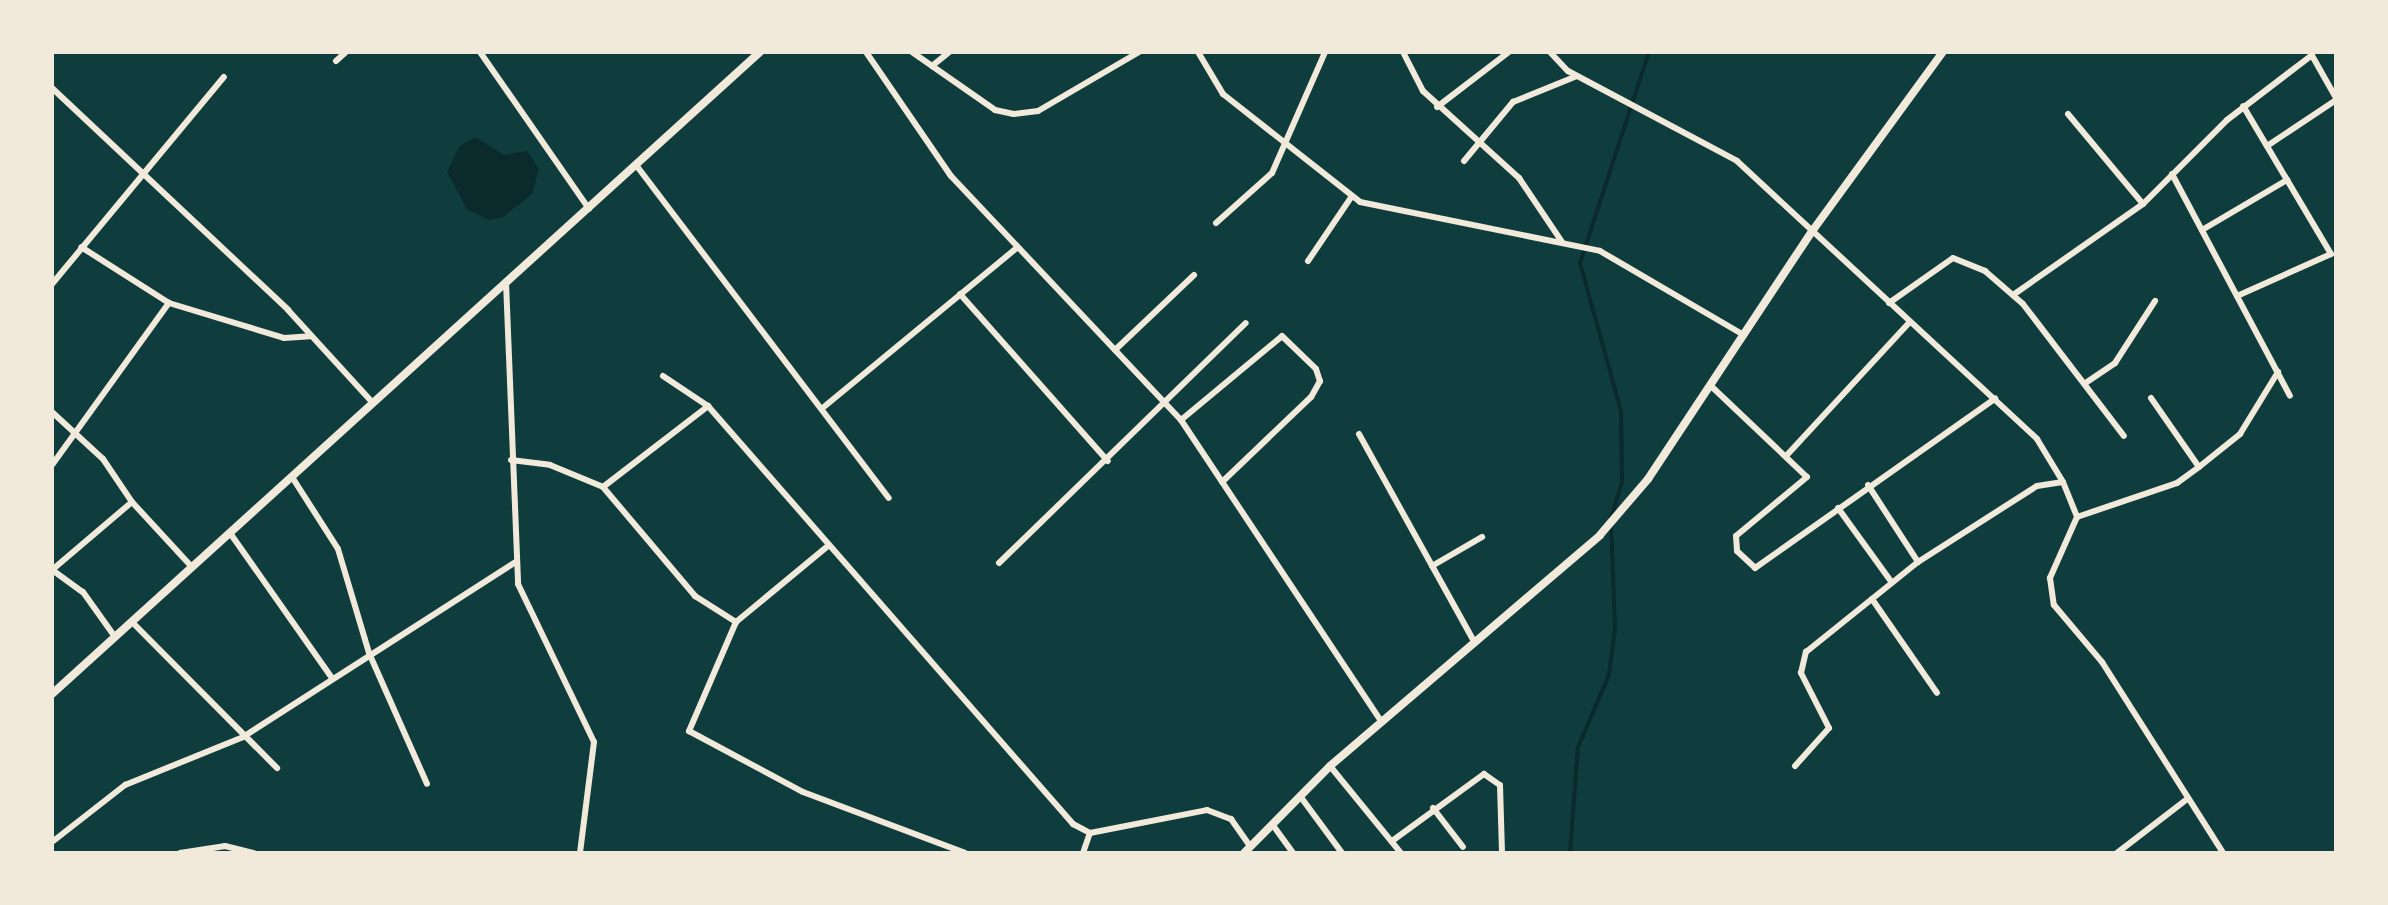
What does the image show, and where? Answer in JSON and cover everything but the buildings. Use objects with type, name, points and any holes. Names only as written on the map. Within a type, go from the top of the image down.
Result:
[{"type":"main road","points":[[52,694],[760,52]]},
{"type":"main road","points":[[1247,850],[1330,766],[1600,535],[1648,479],[1813,230],[1943,52]]},
{"type":"street","points":[[336,61],[346,52]]},
{"type":"street","points":[[480,52],[589,209]]},
{"type":"street","points":[[866,52],[951,176],[1181,420],[1382,722]]},
{"type":"street","points":[[912,52],[995,110],[1014,114],[1038,111],[1139,52]]},
{"type":"street","points":[[932,66],[949,52]]},
{"type":"street","points":[[1198,52],[1223,94],[1352,196],[1600,251],[1744,335]]},
{"type":"street","points":[[1216,223],[1248,200],[1289,145],[1325,52]]},
{"type":"street","points":[[1403,52],[1437,107],[1519,178],[1562,242]]},
{"type":"street","points":[[1437,107],[1509,52]]},
{"type":"street","points":[[1550,52],[1577,76],[1737,161],[2037,439],[2063,482],[2077,517],[2050,578],[2054,605],[2102,662],[2223,853]]},
{"type":"street","points":[[2013,295],[2143,204],[2243,106],[2311,54],[2336,99],[2267,146]]},
{"type":"street","points":[[1464,161],[1476,141],[1513,102],[1577,76]]},
{"type":"street","points":[[52,284],[138,176],[224,77]]},
{"type":"street","points":[[52,88],[138,176],[310,336],[373,403]]},
{"type":"street","points":[[52,103],[60,94]]},
{"type":"street","points":[[2237,296],[2333,252],[2243,106]]},
{"type":"street","points":[[2068,114],[2143,204]]},
{"type":"street","points":[[636,165],[825,406],[889,498]]},
{"type":"street","points":[[2172,174],[2290,396]]},
{"type":"street","points":[[2202,230],[2287,180]]},
{"type":"street","points":[[1308,261],[1352,196]]},
{"type":"street","points":[[81,247],[169,303],[284,338],[310,336]]},
{"type":"street","points":[[825,406],[1017,248]]},
{"type":"street","points":[[1889,303],[1953,258],[1985,271],[2013,295],[2087,382],[2124,436]]},
{"type":"street","points":[[1115,350],[1194,275]]},
{"type":"street","points":[[506,282],[518,584],[594,742],[580,853]]},
{"type":"street","points":[[960,294],[1108,461]]},
{"type":"street","points":[[2087,382],[2115,363],[2155,301]]},
{"type":"street","points":[[52,465],[73,430],[169,303]]},
{"type":"street","points":[[999,563],[1108,461],[1163,401],[1246,323]]},
{"type":"street","points":[[1787,455],[1909,323]]},
{"type":"street","points":[[1181,420],[1282,336],[1316,369],[1320,381],[1311,397],[1222,482]]},
{"type":"street","points":[[2077,517],[2177,483],[2240,434],[2278,372]]},
{"type":"street","points":[[663,376],[708,406],[1073,824],[1090,833],[1207,810],[1231,819],[1247,850]]},
{"type":"street","points":[[1711,386],[1787,455],[1808,479],[1739,531],[1737,551],[1749,565],[1764,564],[1868,485],[1995,399]]},
{"type":"street","points":[[2151,398],[2199,467]]},
{"type":"street","points":[[603,487],[708,406]]},
{"type":"street","points":[[52,412],[73,430],[132,502],[192,567]]},
{"type":"street","points":[[1359,434],[1475,643]]},
{"type":"street","points":[[511,460],[550,465],[603,487],[695,596],[736,622]]},
{"type":"street","points":[[292,477],[338,549],[369,653],[427,784]]},
{"type":"street","points":[[1795,766],[1829,728],[1801,673],[1802,659],[1918,562],[2037,486],[2063,482]]},
{"type":"street","points":[[1868,485],[1918,562]]},
{"type":"street","points":[[115,637],[83,592],[54,571],[132,502]]},
{"type":"street","points":[[1838,508],[1892,583]]},
{"type":"street","points":[[230,533],[332,678]]},
{"type":"street","points":[[1432,566],[1482,537]]},
{"type":"street","points":[[828,546],[736,622],[689,731],[737,762],[818,799],[965,853]]},
{"type":"street","points":[[52,842],[161,765],[243,737],[369,653],[516,562]]},
{"type":"street","points":[[1872,599],[1937,693]]},
{"type":"street","points":[[132,622],[277,768]]},
{"type":"street","points":[[1330,766],[1401,853]]},
{"type":"street","points":[[1392,841],[1473,776],[1491,775],[1500,785],[1502,853]]},
{"type":"street","points":[[1300,796],[1342,853]]},
{"type":"street","points":[[2117,853],[2187,799]]},
{"type":"street","points":[[1433,808],[1463,847]]},
{"type":"street","points":[[1272,824],[1293,853]]},
{"type":"street","points":[[1083,853],[1090,833]]},
{"type":"street","points":[[178,853],[225,846],[254,853]]},
{"type":"path","points":[[126,853],[178,853]]},
{"type":"water","points":[[475,137],[504,155],[527,151],[539,169],[532,194],[503,217],[489,220],[467,209],[447,172],[459,147]]},
{"type":"waterway","points":[[1611,518],[1622,482],[1621,411],[1580,263],[1649,52]]},
{"type":"waterway","points":[[1570,853],[1578,747],[1609,675],[1615,628],[1611,526]]}]
